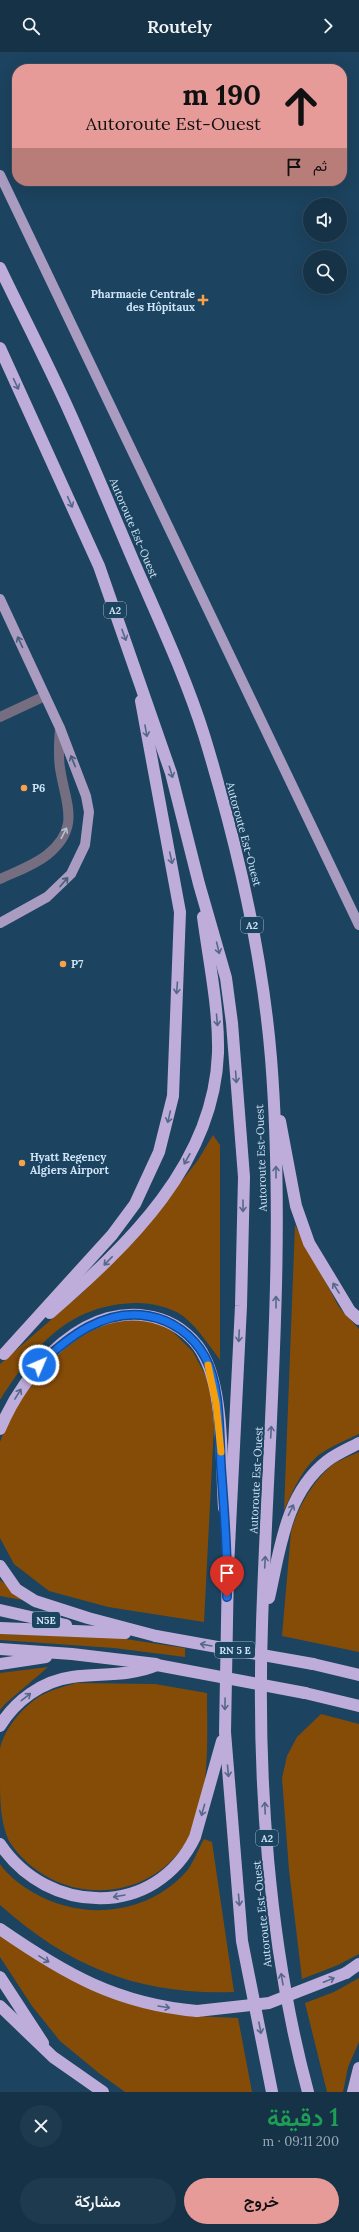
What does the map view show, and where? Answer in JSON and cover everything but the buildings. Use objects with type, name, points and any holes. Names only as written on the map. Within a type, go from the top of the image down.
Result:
[{"type":"highway","name":"Autoroute Est-Ouest","points":[[0,268],[68,409],[171,648],[203,732],[248,901],[261,980],[271,1058],[276,1167],[276,1324],[262,1629],[262,1725],[265,1818],[281,1976],[295,2044],[308,2092]]},
{"type":"highway","name":"Autoroute Est-Ouest","points":[[0,348],[99,566],[135,665],[171,772],[199,884],[226,978],[232,1023],[244,1177],[241,1306],[228,1567],[225,1732],[242,1941],[272,2092]]},
{"type":"highway","points":[[2,1355],[112,1235],[135,1204],[159,1152],[173,1096],[180,912],[135,665]]},
{"type":"highway","points":[[2,1355],[103,1266],[126,1243],[167,1191],[196,1143],[211,1099],[218,1054],[216,1008],[199,884]]},
{"type":"highway","points":[[271,1058],[278,1111],[299,1213],[309,1243],[350,1311],[359,1319]]},
{"type":"highway","points":[[0,1429],[12,1403],[39,1365],[54,1350],[91,1325],[121,1315],[142,1315],[165,1320],[177,1327],[188,1335],[205,1357],[214,1386],[219,1422],[228,1567]]},
{"type":"highway","points":[[262,1629],[287,1519],[299,1494],[315,1472],[327,1461],[359,1443]]},
{"type":"highway","points":[[0,1566],[16,1589],[35,1601],[88,1618],[156,1636]]},
{"type":"highway","name":"N5E","points":[[0,1610],[93,1631]]},
{"type":"highway","name":"N5E","points":[[0,1628],[93,1631]]},
{"type":"highway","name":"RN 5 E","points":[[93,1631],[156,1636],[313,1664],[359,1675]]},
{"type":"highway","points":[[0,1649],[72,1654],[157,1664],[305,1693],[359,1706]]},
{"type":"highway","points":[[0,1664],[72,1654]]},
{"type":"highway","points":[[0,1726],[22,1700],[50,1683],[72,1677],[130,1674],[157,1664]]},
{"type":"highway","points":[[313,1664],[359,1666]]},
{"type":"highway","points":[[0,1844],[8,1855],[28,1875],[47,1887],[63,1893],[96,1898],[114,1897],[144,1890],[170,1874],[189,1851],[196,1837],[225,1732]]},
{"type":"highway","points":[[0,1923],[22,1945]]},
{"type":"highway","points":[[0,1929],[22,1945],[68,1973],[119,1996],[156,2006],[197,2011],[269,2003],[346,1973],[359,1964]]},
{"type":"highway","points":[[0,1977],[53,2057]]},
{"type":"highway","points":[[0,2006],[53,2057],[103,2092]]},
{"type":"highway","points":[[353,2092],[359,2068]]},
{"type":"main road","points":[[0,175],[359,926]]},
{"type":"main road","points":[[0,599],[60,728],[86,796],[88,829],[85,845],[79,860],[60,887],[48,897],[0,923]]},
{"type":"street","points":[[0,717],[45,696]]},
{"type":"street","points":[[0,879],[46,856],[59,843],[67,827],[70,810],[60,768],[60,728]]},
{"type":"shaded area","points":[[213,1135],[220,1145],[220,1360],[198,1331],[178,1313],[161,1306],[148,1304],[137,1303],[113,1305],[91,1311],[72,1320],[55,1332],[40,1346],[26,1363],[0,1400],[0,1364],[83,1292],[160,1209],[198,1160]]},
{"type":"shaded area","points":[[295,1225],[339,1307],[359,1329],[359,1434],[329,1448],[314,1459],[303,1473],[284,1511]]},
{"type":"shaded area","points":[[118,1319],[152,1321],[171,1330],[193,1352],[209,1382],[214,1426],[204,1622],[108,1607],[49,1591],[14,1564],[0,1538],[0,1442],[9,1418],[35,1373],[83,1333]]},
{"type":"shaded area","points":[[359,1452],[359,1652],[282,1636],[291,1532],[297,1514],[306,1496],[324,1472],[337,1462]]},
{"type":"shaded area","points":[[0,1580],[28,1601],[0,1596]]},
{"type":"shaded area","points":[[0,1634],[119,1638],[185,1648],[185,1657],[114,1648],[0,1640]]},
{"type":"shaded area","points":[[48,1667],[5,1704],[0,1710],[0,1673]]},
{"type":"shaded area","points":[[76,1683],[155,1684],[207,1693],[206,1768],[201,1805],[195,1823],[188,1839],[171,1862],[149,1878],[125,1887],[99,1890],[74,1887],[49,1878],[27,1862],[9,1841],[2,1818],[0,1801],[0,1749],[6,1733],[23,1710],[37,1698],[44,1694]]},
{"type":"shaded area","points":[[321,1714],[359,1724],[359,1954],[338,1965],[302,1979],[289,1870],[282,1778],[287,1756],[297,1737]]},
{"type":"shaded area","points":[[204,1839],[212,1842],[234,1992],[200,1992],[167,1989],[108,1973],[80,1961],[53,1946],[0,1905],[0,1864],[11,1877],[20,1884],[53,1902],[73,1908],[93,1910],[113,1909],[133,1905],[152,1898],[169,1887],[185,1873]]},
{"type":"shaded area","points":[[0,1934],[77,1982],[194,2016],[238,2018],[252,2092],[125,2092],[100,2074],[60,2041],[32,2006],[0,1957]]},
{"type":"shaded area","points":[[359,1978],[359,2042],[348,2067],[343,2092],[327,2092],[305,2003],[334,1992]]},
{"type":"slow traffic","points":[[208,1365],[214,1386],[221,1452]]},
{"type":"place","name":"Pharmacie Centrale des Hôpitaux","points":[[203,300]]},
{"type":"place","name":"P6","points":[[24,788]]},
{"type":"place","name":"P7","points":[[63,964]]},
{"type":"place","name":"Hyatt Regency Algiers Airport","points":[[22,1163]]},
{"type":"route","points":[[39,1365],[54,1350],[91,1325],[121,1315],[142,1315],[165,1320],[188,1335],[197,1345],[205,1357],[210,1371],[214,1386],[219,1422],[228,1567],[227,1597]]}]
